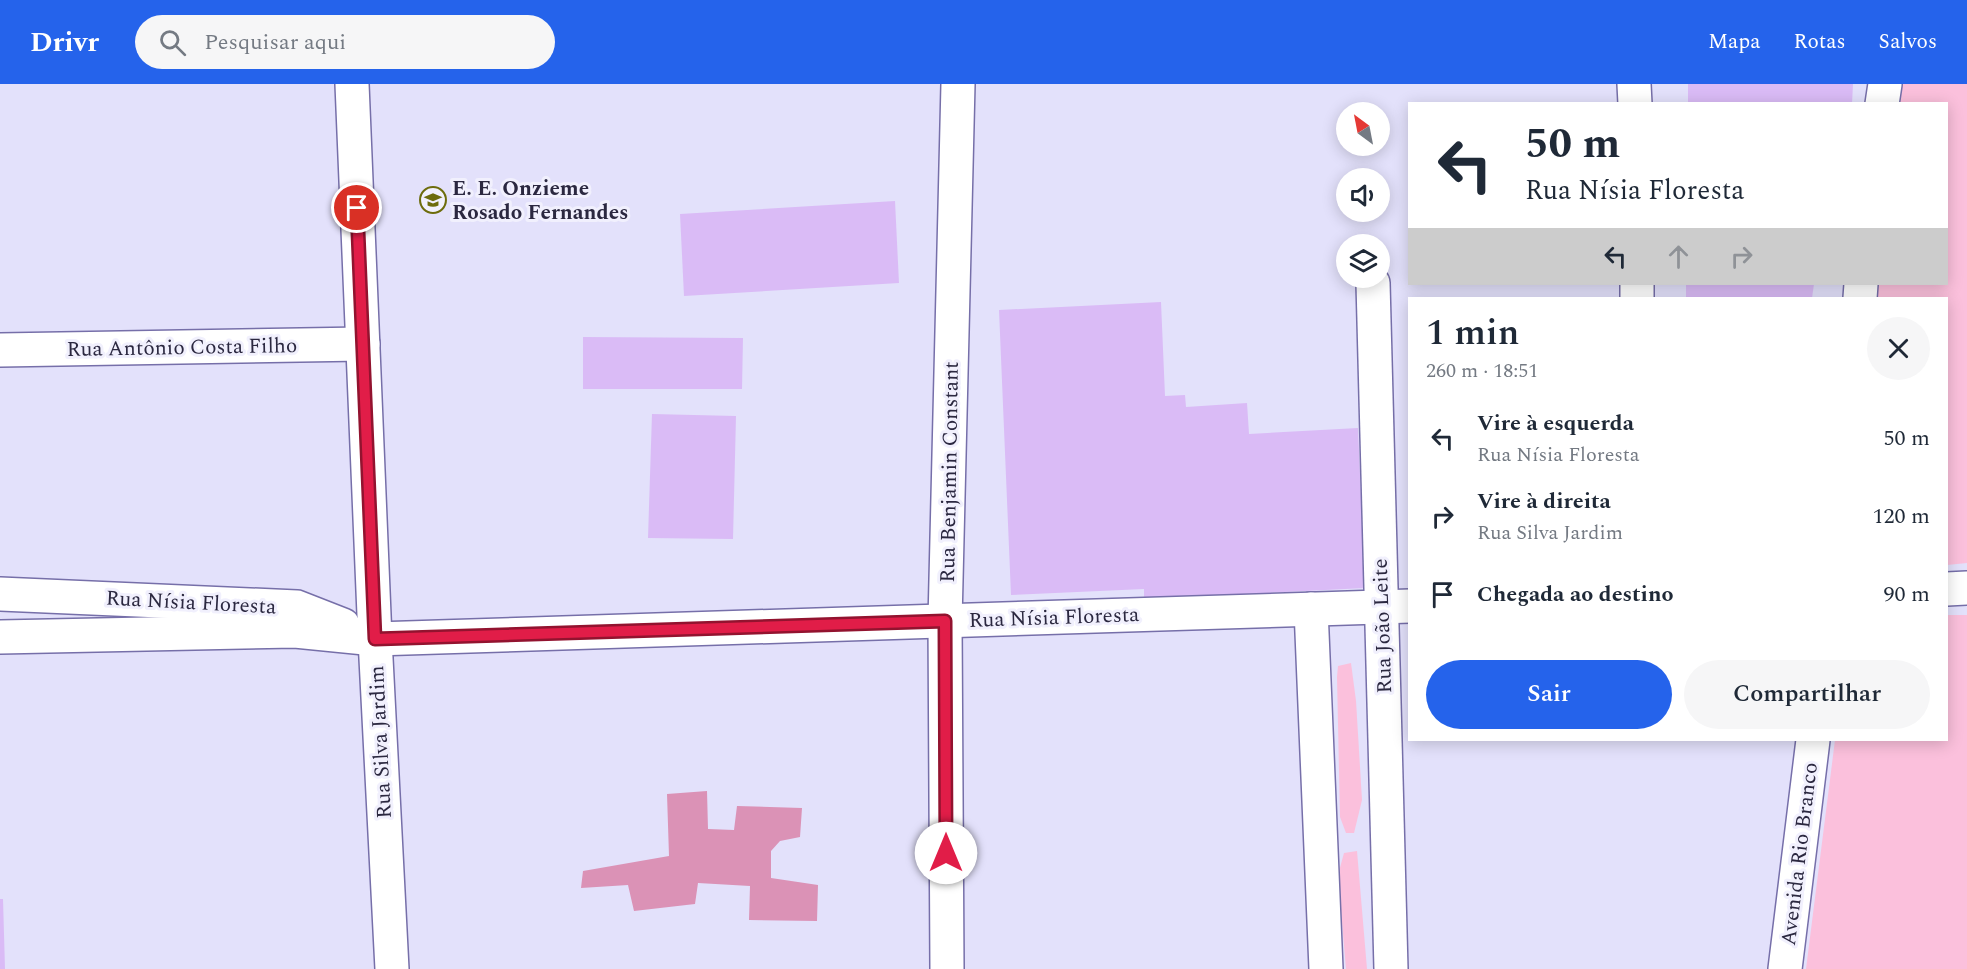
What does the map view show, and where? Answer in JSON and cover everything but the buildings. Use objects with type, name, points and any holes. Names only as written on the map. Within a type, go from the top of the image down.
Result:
[{"type":"street","name":"Rua Silva Jardim","points":[[352,84],[375,639],[392,969]]},
{"type":"street","name":"Rua Benjamin Constant","points":[[947,969],[945,621],[958,84]]},
{"type":"street","points":[[1635,84],[1635,102]]},
{"type":"street","points":[[1882,102],[1885,84]]},
{"type":"street","name":"Rua João Leite","points":[[1373,288],[1396,606],[1391,969]]},
{"type":"street","name":"Rua Antônio Costa Filho","points":[[0,350],[363,344]]},
{"type":"street","points":[[1948,589],[1967,588]]},
{"type":"street","name":"Rua Nísia Floresta","points":[[0,594],[297,607],[375,639]]},
{"type":"street","name":"Rua Nísia Floresta","points":[[0,637],[295,631],[375,639],[1396,606]]},
{"type":"street","points":[[1311,609],[1326,969]]},
{"type":"street","name":"Avenida Rio Branco","points":[[1785,969],[1813,741]]},
{"type":"shaded area","points":[[1896,84],[1967,84],[1967,563],[1948,565],[1948,297],[1870,297],[1872,285],[1948,285],[1948,102],[1893,102]]},
{"type":"shaded area","points":[[1948,615],[1967,615],[1967,969],[1806,969],[1835,741],[1948,741]]},
{"type":"shaded area","points":[[1351,663],[1356,701],[1362,800],[1354,833],[1346,833],[1340,817],[1337,677],[1338,666]]},
{"type":"shaded area","points":[[707,791],[708,829],[734,830],[737,806],[802,808],[800,837],[780,841],[771,851],[771,878],[818,885],[817,921],[749,920],[750,886],[698,883],[695,904],[634,911],[628,885],[581,888],[583,871],[669,856],[667,794]]},
{"type":"shaded area","points":[[1357,851],[1367,969],[1346,969],[1338,875],[1344,853]]},
{"type":"place","name":"E. E. Onzieme Rosado Fernandes","points":[[433,200]]},
{"type":"route","points":[[357,208],[375,639],[945,621],[946,853]]}]
